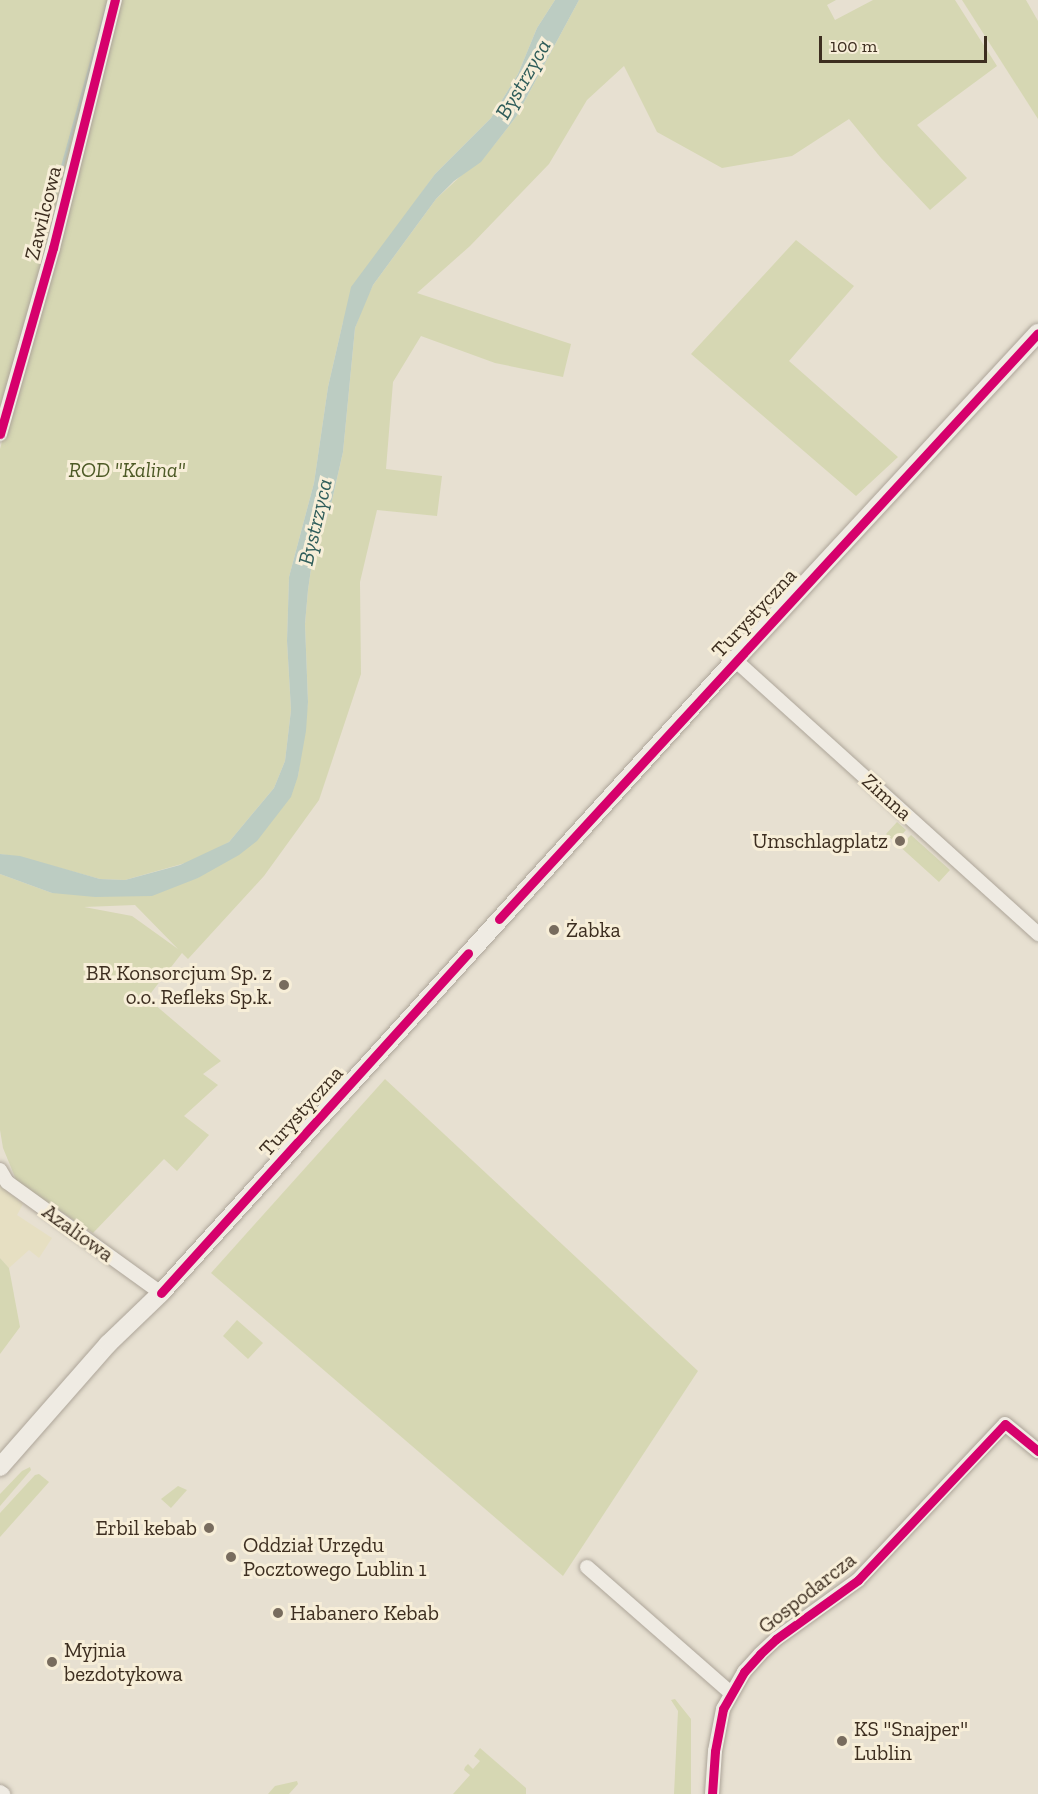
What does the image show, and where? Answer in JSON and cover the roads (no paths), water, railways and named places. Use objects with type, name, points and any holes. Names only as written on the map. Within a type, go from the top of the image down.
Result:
[{"type":"main road","name":"Turystyczna","points":[[0,1467],[108,1344],[161,1293],[735,660],[1038,333]]},
{"type":"main road","name":"Turystyczna","points":[[0,1483],[109,1360],[161,1293]]},
{"type":"street","name":"Zawilcowa","points":[[0,434],[53,248],[115,0]]},
{"type":"street","name":"Zimna","points":[[735,660],[1038,934]]},
{"type":"street","name":"Azaliowa","points":[[0,1170],[7,1182],[161,1293]]},
{"type":"street","name":"Gospodarcza","points":[[712,1794],[719,1727],[731,1693],[744,1672],[776,1639],[858,1580],[1005,1424],[1038,1451]]},
{"type":"street","points":[[587,1567],[731,1693]]},
{"type":"water","name":"Bystrzyca","points":[[555,0],[579,0],[516,117],[481,162],[454,181],[436,199],[373,285],[355,328],[343,452],[330,509],[312,562],[308,590],[305,624],[308,702],[306,731],[298,776],[291,797],[257,841],[239,855],[198,878],[152,896],[95,897],[52,893],[0,874],[0,854],[20,856],[100,879],[125,880],[180,865],[229,842],[274,788],[285,761],[291,710],[287,641],[289,577],[314,483],[328,387],[351,287],[435,174],[491,118],[518,74],[537,28]]},
{"type":"waterway","points":[[52,202],[107,4]]},
{"type":"place","name":"Umschlagplatz","points":[[900,841]]},
{"type":"place","name":"Żabka","points":[[554,930]]},
{"type":"place","name":"BR Konsorcjum Sp. z o.o. Refleks Sp.k.","points":[[284,985]]},
{"type":"place","name":"Erbil kebab","points":[[209,1528]]},
{"type":"place","name":"Oddział Urzędu Pocztowego Lublin 1","points":[[231,1557]]},
{"type":"place","name":"Habanero Kebab","points":[[278,1613]]},
{"type":"place","name":"Myjnia bezdotykowa","points":[[52,1662]]},
{"type":"place","name":"KS \"Snajper\" Lublin","points":[[842,1741]]},
{"type":"park label","name":"ROD \"Kalina\"","points":[[127,470]]}]
